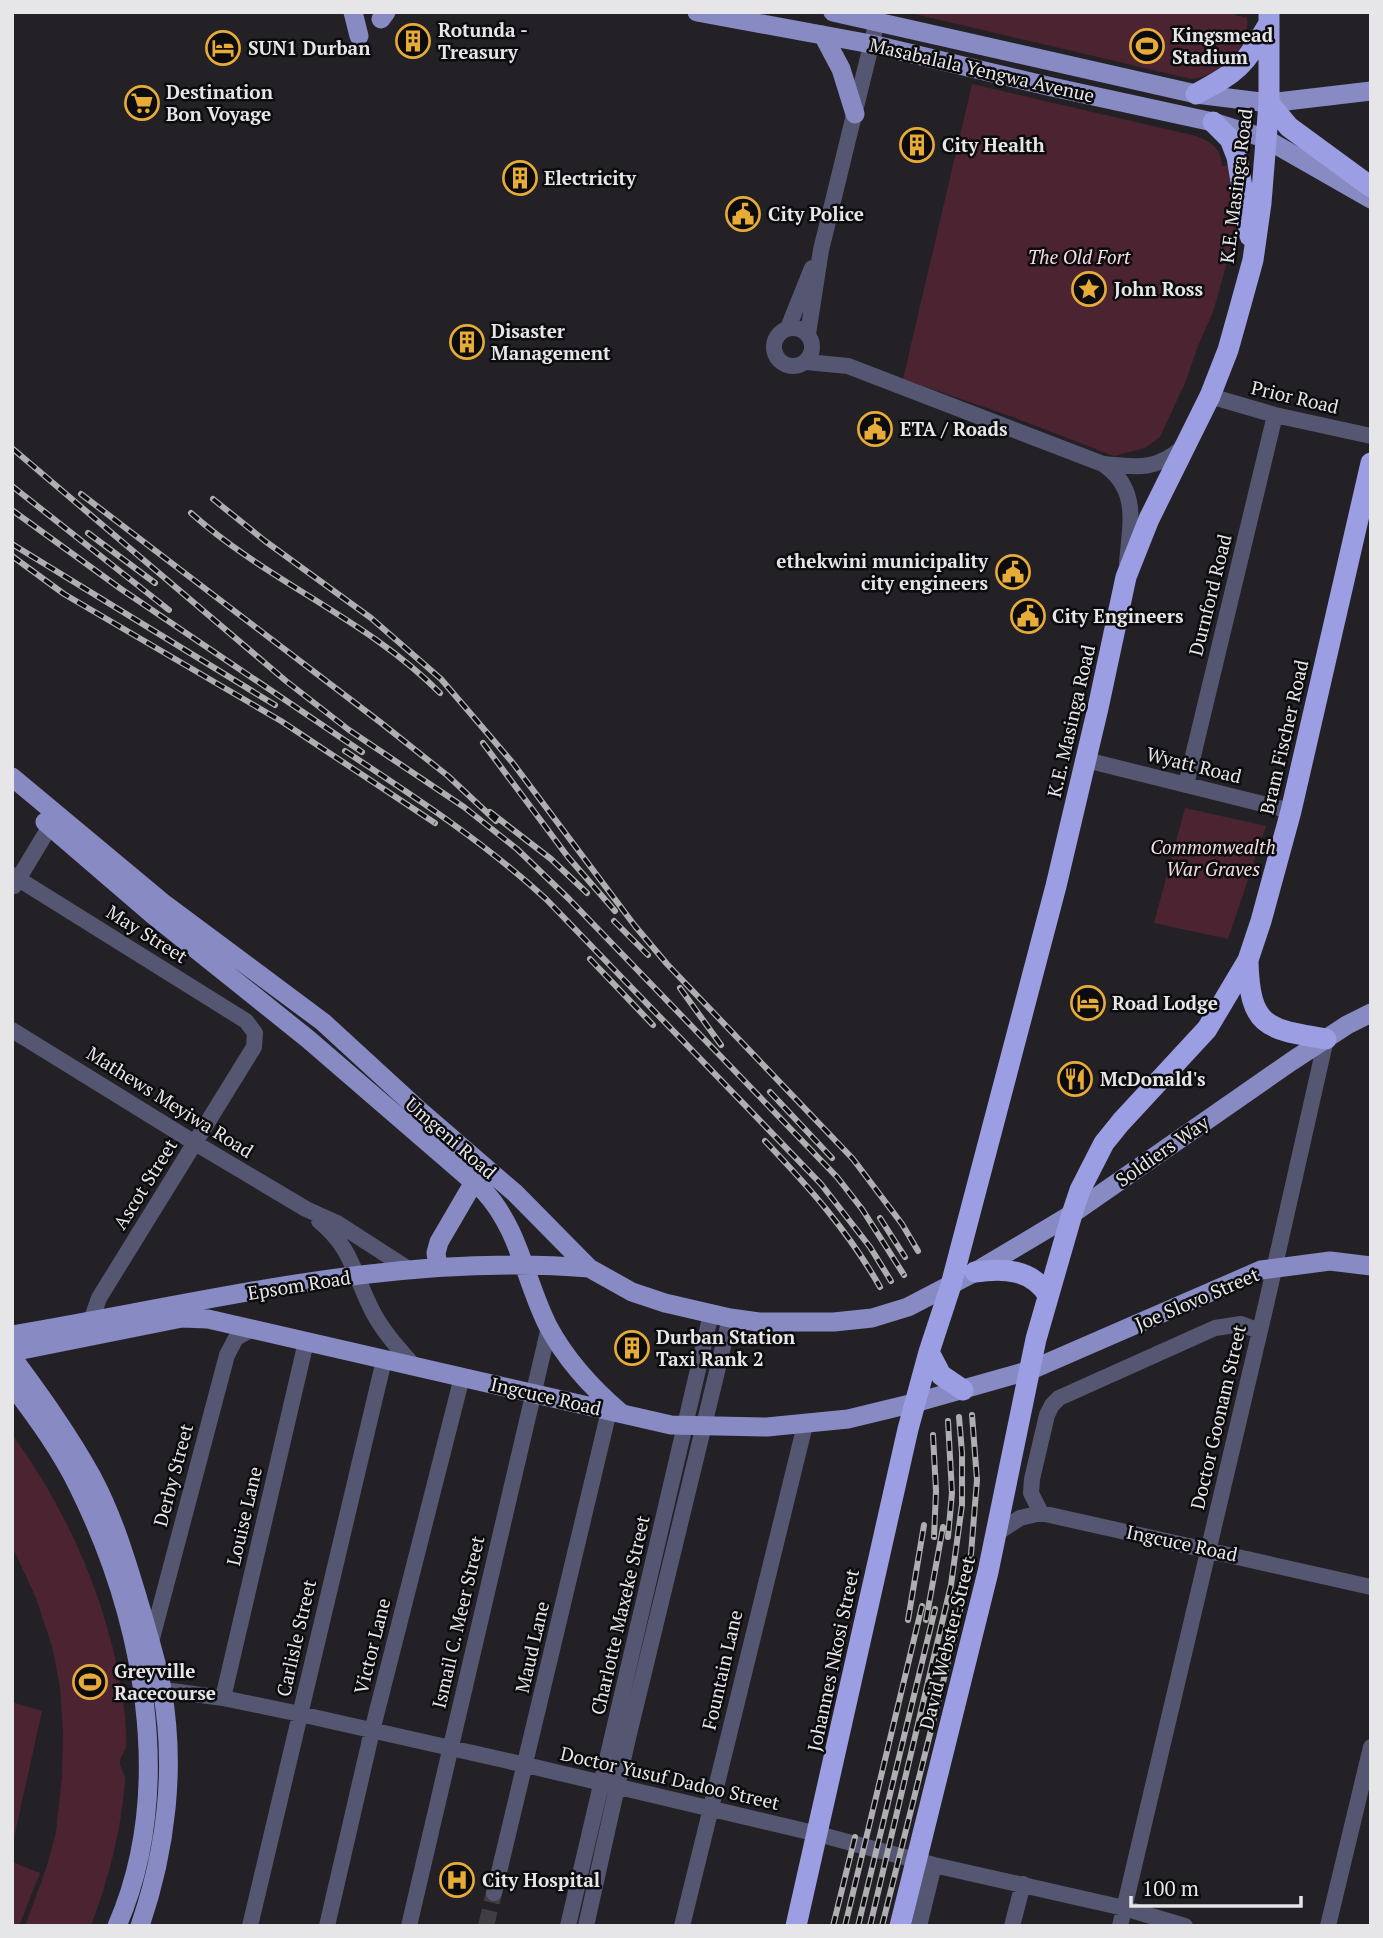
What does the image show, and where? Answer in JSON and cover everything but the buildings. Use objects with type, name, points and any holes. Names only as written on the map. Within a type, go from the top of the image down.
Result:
[{"type":"highway","points":[[1196,94],[1223,80],[1243,64],[1269,18]]},
{"type":"highway","name":"K.E. Masinga Road","points":[[951,1285],[1046,925],[1126,577],[1149,519],[1210,396],[1234,329],[1254,252],[1269,103],[1269,18]]},
{"type":"highway","points":[[1269,103],[1289,127],[1371,187]]},
{"type":"highway","points":[[1213,122],[1230,139],[1237,157],[1254,252]]},
{"type":"highway","name":"Bram Fischer Road","points":[[1048,1295],[1080,1190],[1104,1143],[1207,1029],[1248,960],[1291,811],[1371,463]]},
{"type":"highway","points":[[1248,960],[1250,998],[1257,1013],[1266,1023],[1285,1032],[1326,1039]]},
{"type":"highway","points":[[975,1272],[996,1269],[1016,1272],[1041,1284],[1048,1295],[1031,1370]]},
{"type":"highway","points":[[951,1285],[929,1352],[941,1375],[963,1390]]},
{"type":"highway","name":"Johannes Nkosi Street","points":[[796,1926],[827,1836],[914,1403],[929,1352]]},
{"type":"highway","name":"David Webster Street","points":[[900,1926],[919,1861],[996,1533],[1031,1370]]},
{"type":"main road","points":[[353,12],[359,36]]},
{"type":"main road","name":"Masabalala Yengwa Avenue","points":[[697,12],[872,44],[1213,122],[1264,138],[1371,199]]},
{"type":"main road","name":"Masabalala Yengwa Avenue","points":[[833,12],[1196,94],[1269,103],[1371,91]]},
{"type":"main road","points":[[823,35],[841,69],[855,114]]},
{"type":"main road","name":"Umgeni Road","points":[[12,777],[53,820],[474,1182],[495,1204],[506,1220],[549,1327],[582,1375],[617,1413]]},
{"type":"main road","name":"Umgeni Road","points":[[12,794],[53,820]]},
{"type":"main road","name":"Umgeni Road","points":[[157,908],[323,1022],[419,1111],[515,1193],[589,1268],[632,1292],[720,1316],[758,1322],[834,1322],[872,1318],[908,1307],[951,1285]]},
{"type":"main road","name":"Soldiers Way","points":[[951,1285],[1072,1213],[1326,1039],[1371,1013]]},
{"type":"main road","points":[[307,1040],[323,1022]]},
{"type":"main road","points":[[438,1267],[436,1253],[439,1242],[474,1182]]},
{"type":"main road","name":"Joe Slovo Street","points":[[1031,1370],[1230,1283],[1275,1268],[1330,1261],[1371,1266]]},
{"type":"main road","name":"Epsom Road","points":[[12,1335],[357,1275],[438,1267],[525,1265],[589,1268]]},
{"type":"main road","name":"Ingcuce Road","points":[[12,1354],[182,1318],[208,1320],[671,1425],[696,1426],[805,1425],[848,1419],[963,1390]]},
{"type":"main road","points":[[12,1320],[42,1330]]},
{"type":"main road","points":[[12,1354],[65,1432],[92,1478],[115,1529],[151,1642],[152,1688],[146,1810],[142,1844],[119,1922]]},
{"type":"main road","points":[[963,1390],[1031,1370]]},
{"type":"main road","points":[[12,1385],[60,1453],[79,1487],[97,1528],[152,1688],[168,1755],[165,1821],[141,1925]]},
{"type":"street","points":[[848,366],[811,338],[799,328],[788,328],[775,340],[776,354],[788,366],[806,362],[812,353],[811,338],[821,250],[877,21]]},
{"type":"street","points":[[788,328],[821,250]]},
{"type":"street","points":[[806,362],[848,366],[1103,464],[1146,467],[1171,458],[1185,446]]},
{"type":"street","name":"Prior Road","points":[[1210,396],[1275,415],[1371,436]]},
{"type":"street","name":"Durnford Road","points":[[1186,785],[1275,415]]},
{"type":"street","points":[[1103,464],[1121,480],[1129,499],[1126,577]]},
{"type":"street","name":"Wyatt Road","points":[[1086,760],[1291,811]]},
{"type":"street","points":[[14,881],[53,820]]},
{"type":"street","name":"May Street","points":[[14,881],[241,1018],[255,1033]]},
{"type":"street","name":"Mathews Meyiwa Road","points":[[12,1030],[306,1209],[337,1223],[410,1270]]},
{"type":"street","name":"Ascot Street","points":[[91,1321],[99,1298],[254,1047],[255,1033]]},
{"type":"street","name":"Doctor Goonam Street","points":[[1120,1926],[1275,1268],[1326,1039]]},
{"type":"street","name":"Mathews Meyiwa Road","points":[[306,1209],[342,1244],[375,1315],[414,1366]]},
{"type":"street","name":"Charlotte Maxeke Street","points":[[568,1926],[581,1907],[720,1316]]},
{"type":"street","points":[[996,1533],[1020,1518],[1041,1513],[1031,1493],[1032,1479],[1048,1415],[1059,1398],[1215,1328],[1241,1324],[1259,1331]]},
{"type":"street","name":"Ismail C. Meer Street","points":[[409,1926],[549,1327]]},
{"type":"street","name":"Derby Street","points":[[151,1642],[223,1366],[236,1338],[252,1329]]},
{"type":"street","name":"Louise Lane","points":[[223,1699],[306,1342]]},
{"type":"street","name":"Carlisle Street","points":[[250,1926],[384,1360]]},
{"type":"street","name":"Victor Lane","points":[[327,1926],[372,1731],[462,1377]]},
{"type":"street","name":"Maud Lane","points":[[494,1893],[617,1413]]},
{"type":"street","name":"Fountain Lane","points":[[682,1926],[805,1425]]},
{"type":"street","name":"Ingcuce Road","points":[[1041,1513],[1371,1587]]},
{"type":"street","name":"Doctor Yusuf Dadoo Street","points":[[152,1688],[300,1714],[526,1765],[1124,1908],[1185,1926]]},
{"type":"street","points":[[1328,1926],[1371,1748]]},
{"type":"street","points":[[919,1861],[919,1926]]},
{"type":"street","points":[[1012,1926],[1023,1884]]},
{"type":"street","name":"Charlotte Maxeke Street","points":[[581,1907],[586,1926]]},
{"type":"street","points":[[119,1922],[141,1925]]},
{"type":"green space","name":"Kingsmead Stadium","points":[[906,12],[1236,12],[1235,15],[1247,18],[1247,29],[1239,50],[1232,59],[1213,73],[1191,79]]},
{"type":"green space","name":"The Old Fort","points":[[972,84],[1196,136],[1215,146],[1222,166],[1236,166],[1236,230],[1213,312],[1160,437],[1145,448],[1114,456],[903,379]]},
{"type":"green space","name":"Commonwealth War Graves","points":[[1185,808],[1266,826],[1228,939],[1154,923]]},
{"type":"green space","name":"Greyville Racecourse","points":[[12,1434],[50,1493],[81,1555],[105,1620],[121,1688],[126,1747],[120,1761],[125,1778],[121,1818],[91,1926],[25,1926],[56,1832],[62,1777],[63,1731],[60,1687],[52,1646],[36,1598],[12,1546]]},
{"type":"green space","points":[[12,1702],[42,1711],[12,1847]]},
{"type":"green space","points":[[12,1862],[40,1873],[19,1926],[12,1926]]},
{"type":"tunnel","points":[[486,1926],[494,1893]]},
{"type":"railway","points":[[13,449],[286,681],[349,730],[464,807],[517,849],[569,899],[837,1177],[862,1209],[904,1275]]},
{"type":"railway","points":[[12,486],[169,610]]},
{"type":"railway","points":[[81,494],[380,722],[448,776],[496,821]]},
{"type":"railway","points":[[213,499],[265,541],[371,618],[441,679],[512,762],[635,926],[667,964],[853,1159],[902,1224],[918,1251]]},
{"type":"railway","points":[[12,510],[121,589],[362,752]]},
{"type":"railway","points":[[191,513],[252,560],[381,643],[440,693]]},
{"type":"railway","points":[[88,533],[155,583]]},
{"type":"railway","points":[[12,544],[275,705]]},
{"type":"railway","points":[[12,556],[64,594],[281,721],[435,823]]},
{"type":"railway","points":[[483,743],[568,857],[615,911]]},
{"type":"railway","points":[[345,751],[474,839],[546,899],[821,1184],[870,1247],[891,1281]]},
{"type":"railway","points":[[490,812],[551,859],[587,893]]},
{"type":"railway","points":[[614,921],[648,955]]},
{"type":"railway","points":[[590,959],[653,1025]]},
{"type":"railway","points":[[680,988],[721,1045]]},
{"type":"railway","points":[[770,1092],[832,1158]]},
{"type":"railway","points":[[765,1141],[827,1210],[880,1287]]},
{"type":"railway","points":[[880,1218],[905,1257]]},
{"type":"railway","points":[[882,1926],[956,1630],[971,1554],[977,1480],[972,1415]]},
{"type":"railway","points":[[870,1926],[951,1585],[962,1505],[959,1417]]},
{"type":"railway","points":[[948,1421],[952,1493],[948,1537]]},
{"type":"railway","points":[[933,1435],[936,1491],[934,1537]]},
{"type":"railway","points":[[908,1620],[924,1525]]},
{"type":"railway","points":[[926,1620],[943,1527]]},
{"type":"railway","points":[[845,1926],[922,1606]]},
{"type":"railway","points":[[858,1926],[935,1609]]},
{"type":"railway","points":[[833,1926],[855,1837]]},
{"type":"place","name":"Rotunda - Treasury","points":[[413,41]]},
{"type":"place","name":"Kingsmead Stadium","points":[[1147,46]]},
{"type":"place","name":"SUN1 Durban","points":[[223,48]]},
{"type":"place","name":"Destination Bon Voyage","points":[[142,103]]},
{"type":"place","name":"City Health","points":[[917,145]]},
{"type":"place","name":"Electricity","points":[[520,178]]},
{"type":"place","name":"City Police","points":[[743,214]]},
{"type":"place","name":"John Ross","points":[[1089,289]]},
{"type":"place","name":"Disaster Management","points":[[467,342]]},
{"type":"place","name":"ETA / Roads","points":[[875,429]]},
{"type":"place","name":"ethekwini municipality city engineers","points":[[1013,572]]},
{"type":"place","name":"City Engineers","points":[[1028,616]]},
{"type":"place","name":"Road Lodge","points":[[1088,1003]]},
{"type":"place","name":"McDonald's","points":[[1075,1079]]},
{"type":"place","name":"Durban Station Taxi Rank 2","points":[[632,1348]]},
{"type":"place","name":"Greyville Racecourse","points":[[90,1682]]},
{"type":"place","name":"City Hospital","points":[[457,1880]]}]
